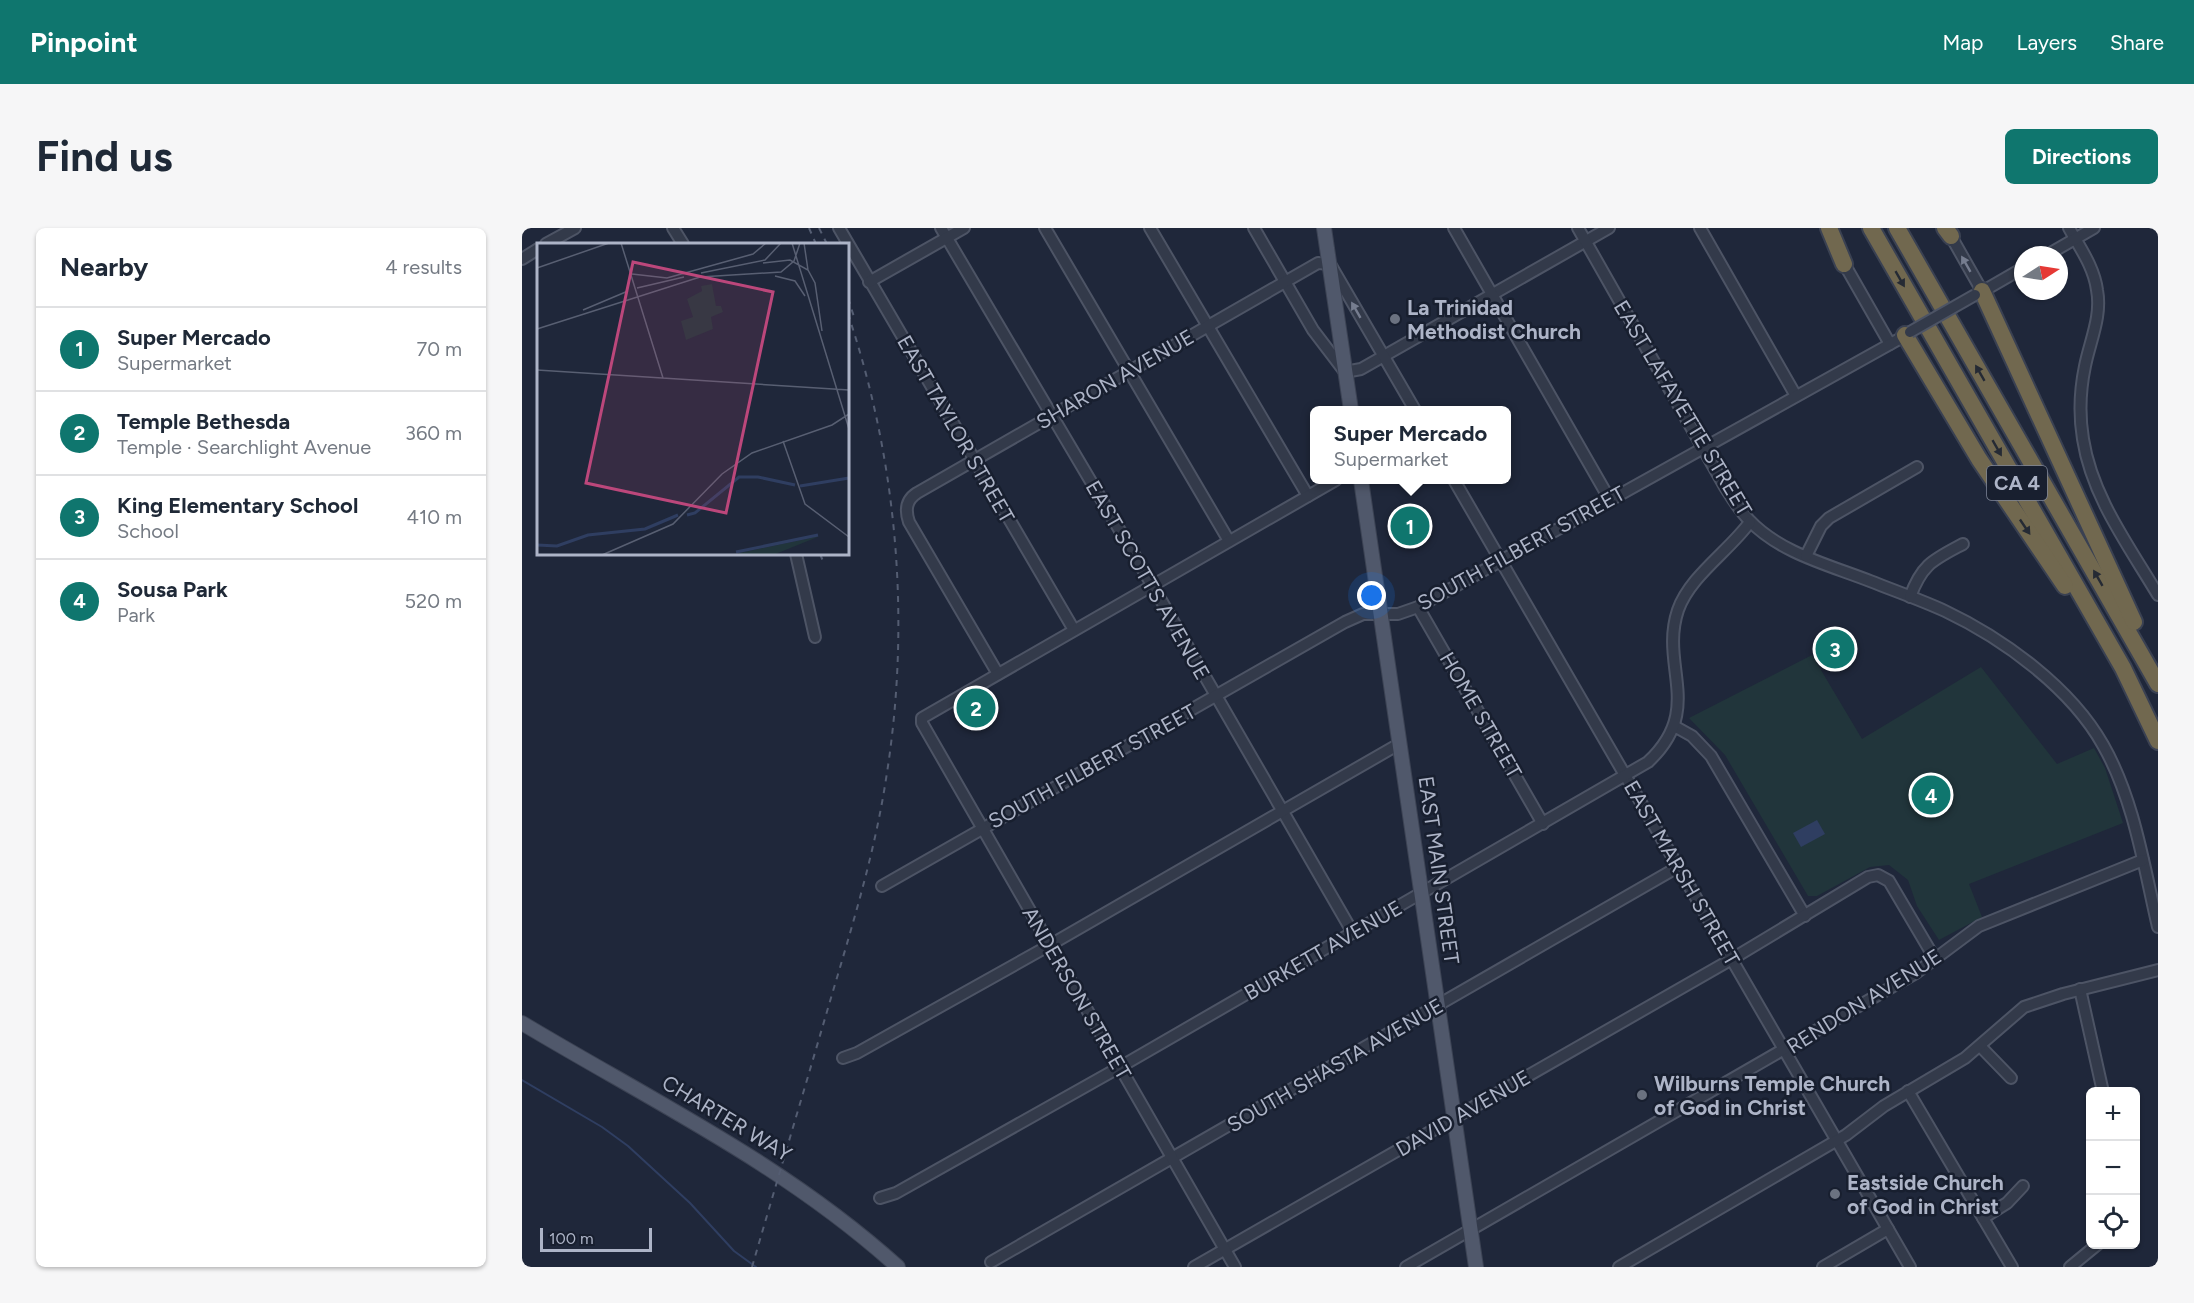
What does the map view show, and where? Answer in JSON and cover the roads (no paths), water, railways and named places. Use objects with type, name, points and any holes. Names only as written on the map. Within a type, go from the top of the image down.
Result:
[{"type":"highway","points":[[1829,228],[1844,264]]},
{"type":"highway","name":"CA 4","points":[[1871,228],[2138,696],[2158,741]]},
{"type":"highway","name":"CA 4","points":[[1897,228],[2158,684]]},
{"type":"highway","points":[[1978,293],[2158,671]]},
{"type":"highway","points":[[1902,337],[1979,459],[2138,696]]},
{"type":"main road","points":[[1324,228],[1350,406]]},
{"type":"main road","name":"EAST MAIN STREET","points":[[1362,484],[1476,1267]]},
{"type":"main road","name":"CHARTER WAY","points":[[522,1023],[742,1150],[790,1181],[844,1221],[897,1267]]},
{"type":"street","points":[[548,243],[575,228]]},
{"type":"street","points":[[674,228],[682,243]]},
{"type":"street","name":"EAST TAYLOR STREET","points":[[839,228],[847,243]]},
{"type":"street","points":[[869,282],[944,233],[964,228]]},
{"type":"street","points":[[1046,228],[1229,541]]},
{"type":"street","points":[[1150,228],[1308,496]]},
{"type":"street","points":[[1254,228],[1313,330],[1345,372],[1361,369],[1609,228]]},
{"type":"street","points":[[1454,228],[1610,500]]},
{"type":"street","name":"EAST LAFAYETTE STREET","points":[[1578,228],[1702,448],[1725,487],[1750,522],[1786,547],[1910,597],[1965,622],[2008,649],[2047,679],[2078,710],[2103,745],[2115,769],[2143,860],[2158,927]]},
{"type":"street","points":[[1700,228],[1796,396]]},
{"type":"street","points":[[1824,228],[1844,264],[1902,337]]},
{"type":"street","points":[[2068,228],[2091,267],[2098,300],[2096,324],[2082,384],[2081,422],[2086,454],[2097,490],[2158,595]]},
{"type":"street","points":[[2063,246],[2094,228]]},
{"type":"street","points":[[1947,231],[1978,293]]},
{"type":"street","name":"EAST SCOTTS AVENUE","points":[[944,233],[1152,585],[1353,933]]},
{"type":"street","name":"EAST TAYLOR STREET","points":[[849,246],[1074,630]]},
{"type":"street","points":[[522,259],[537,250]]},
{"type":"street","name":"SHARON AVENUE","points":[[998,674],[909,522],[907,506],[911,496],[1285,281],[1318,263],[1330,264]]},
{"type":"street","points":[[1330,264],[1411,406]]},
{"type":"street","name":"SOUTH FILBERT STREET","points":[[882,886],[1345,622],[1363,614],[1398,614],[1418,607],[2014,273]]},
{"type":"street","points":[[1806,556],[1814,538],[1829,518],[1917,467]]},
{"type":"street","points":[[998,674],[1329,484]]},
{"type":"street","name":"EAST MARSH STREET","points":[[1456,484],[1910,1267]]},
{"type":"street","name":"BURKETT AVENUE","points":[[880,1198],[896,1193],[1120,1067],[1544,824],[1626,776],[1655,755],[1674,726],[1678,695],[1674,634],[1677,612],[1690,589],[1750,522]]},
{"type":"street","points":[[1910,597],[1924,568],[1963,544]]},
{"type":"street","points":[[796,555],[815,637]]},
{"type":"street","name":"HOME STREET","points":[[1418,607],[1544,824]]},
{"type":"street","name":"ANDERSON STREET","points":[[998,674],[922,718],[922,723],[1235,1267]]},
{"type":"street","points":[[1674,726],[1692,736],[1711,756],[1805,916]]},
{"type":"street","points":[[843,1058],[857,1053],[1050,945],[1399,744]]},
{"type":"street","name":"RENDON AVENUE","points":[[1406,1267],[1916,973],[1979,926],[2143,860]]},
{"type":"street","name":"SOUTH SHASTA AVENUE","points":[[991,1262],[1678,867]]},
{"type":"street","name":"DAVID AVENUE","points":[[1194,1267],[1732,959],[1868,878],[1878,876],[1885,878],[1893,885],[1935,959]]},
{"type":"street","points":[[1619,1267],[1837,1141],[1908,1091],[1965,1058],[2024,1007],[2158,970]]},
{"type":"street","points":[[2080,990],[2102,1087]]},
{"type":"street","points":[[1980,1046],[2011,1078]]},
{"type":"street","points":[[1908,1091],[2012,1267]]},
{"type":"street","points":[[1983,1218],[2007,1203],[2023,1186]]},
{"type":"street","points":[[1823,1267],[1888,1229]]},
{"type":"street","points":[[2070,1267],[2093,1249]]},
{"type":"water","points":[[1817,820],[1825,834],[1801,847],[1793,833]]},
{"type":"waterway","points":[[522,1080],[602,1127],[628,1146],[690,1203],[734,1251],[756,1267]]},
{"type":"railway","points":[[809,228],[816,243]]},
{"type":"railway","points":[[819,228],[826,243]]},
{"type":"railway","points":[[849,301],[855,320]]},
{"type":"railway","points":[[752,1267],[861,895],[881,808],[894,721],[898,662],[898,603],[889,486],[879,428],[849,317]]},
{"type":"railway","points":[[820,555],[823,561]]},
{"type":"place","name":"La Trinidad Methodist Church","points":[[1395,319]]},
{"type":"place","name":"Super Mercado","points":[[1410,526]]},
{"type":"place","name":"King Elementary School","points":[[1835,649]]},
{"type":"place","name":"Temple Bethesda","points":[[976,708]]},
{"type":"place","name":"Sousa Park","points":[[1931,795]]},
{"type":"place","name":"Wilburns Temple Church of God in Christ","points":[[1642,1095]]},
{"type":"place","name":"Eastside Church of God in Christ","points":[[1835,1194]]}]
